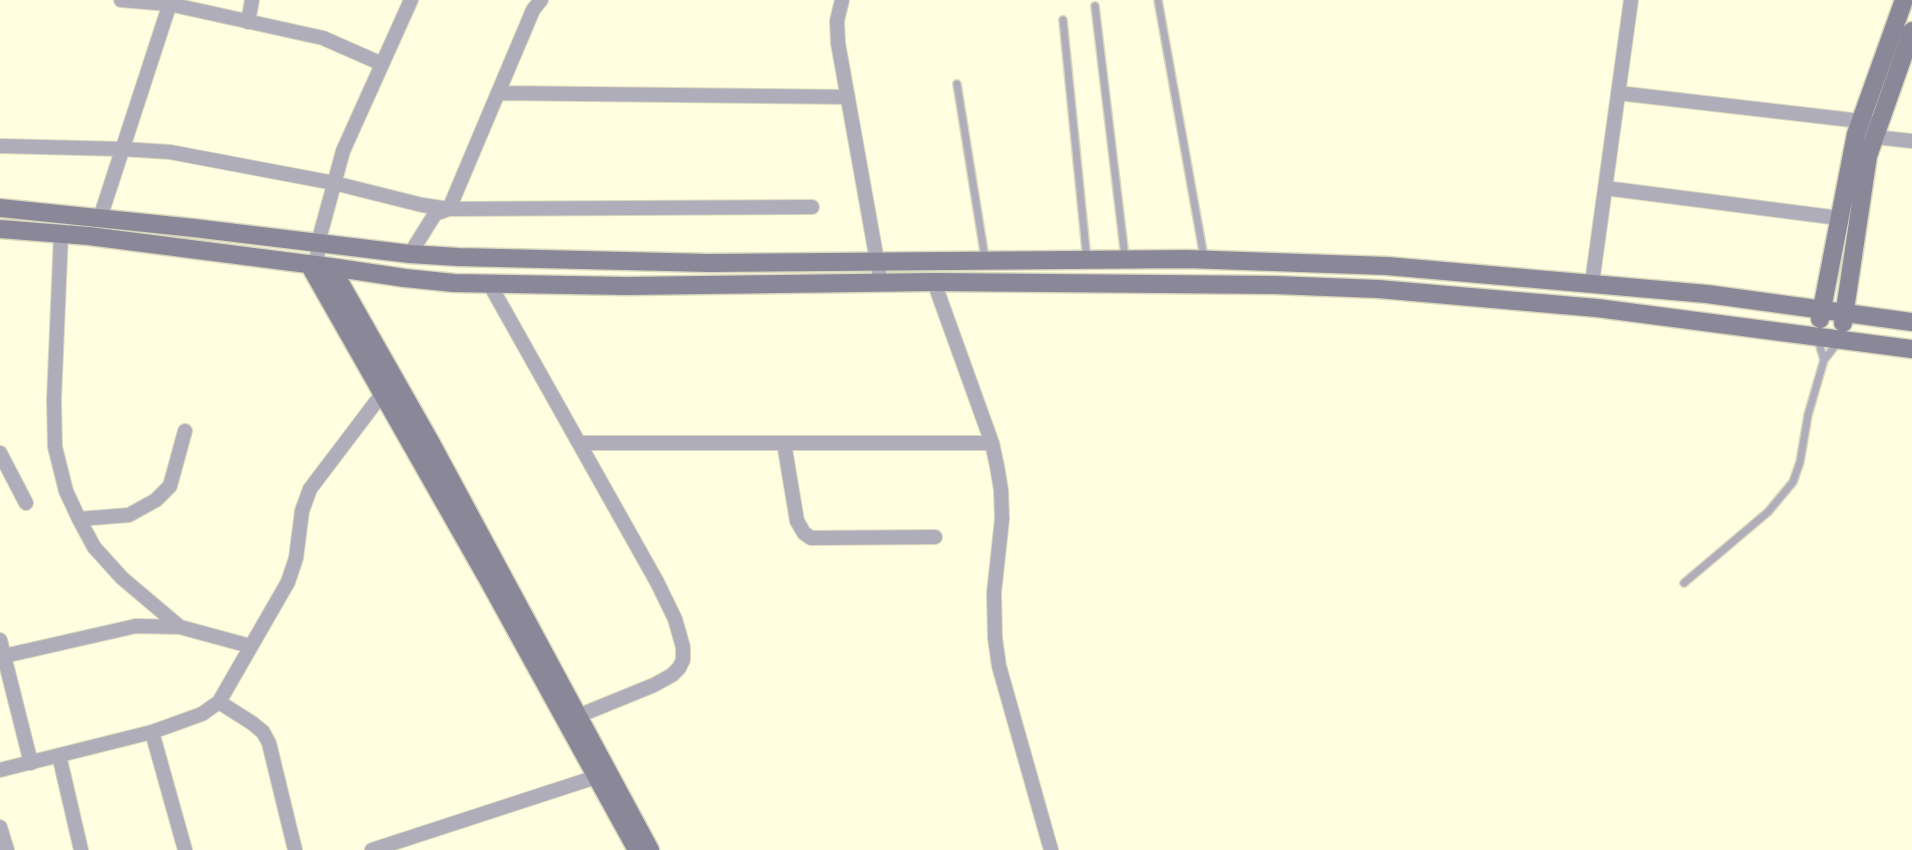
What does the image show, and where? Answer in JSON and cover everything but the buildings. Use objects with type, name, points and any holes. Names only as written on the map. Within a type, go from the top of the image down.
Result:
[{"type":"street","points":[[121,0],[170,2],[323,38],[382,64]]},
{"type":"street","points":[[248,22],[252,0]]},
{"type":"street","points":[[411,0],[343,151],[318,243],[319,265],[382,394],[489,581],[637,850]]},
{"type":"street","points":[[410,254],[435,214],[449,209],[533,10],[541,0]]},
{"type":"street","points":[[842,0],[837,21],[838,43],[881,283]]},
{"type":"street","points":[[1592,283],[1631,0]]},
{"type":"street","points":[[1816,335],[1858,127],[1904,0]]},
{"type":"street","points":[[100,218],[170,2]]},
{"type":"street","points":[[1840,339],[1868,156],[1912,31]]},
{"type":"street","points":[[498,93],[848,97]]},
{"type":"street","points":[[1618,93],[1877,130],[1912,141]]},
{"type":"street","points":[[0,146],[170,152],[334,183],[422,205],[449,209],[812,207]]},
{"type":"street","points":[[1605,188],[1839,218]]},
{"type":"street","points":[[0,207],[410,254],[516,260],[686,263],[1204,260],[1387,266],[1707,294],[1912,322]]},
{"type":"street","points":[[0,229],[61,234],[454,283],[626,286],[934,282],[1241,285],[1378,289],[1597,308],[1912,349]]},
{"type":"street","points":[[61,234],[54,400],[55,447],[66,490],[94,547],[122,578],[180,627]]},
{"type":"street","points":[[319,265],[396,382],[432,445],[650,850]]},
{"type":"street","points":[[934,282],[992,443],[1001,490],[1002,519],[994,593],[995,638],[999,666],[1051,850]]},
{"type":"street","points":[[489,283],[657,582],[675,619],[683,647],[683,660],[672,675],[578,716]]},
{"type":"street","points":[[0,771],[152,732],[202,714],[219,702],[288,582],[296,558],[302,511],[310,489],[382,394],[396,382]]},
{"type":"street","points":[[79,519],[129,515],[156,500],[170,486],[185,431]]},
{"type":"street","points":[[579,443],[992,443]]},
{"type":"street","points":[[784,443],[797,521],[804,533],[811,538],[935,537]]},
{"type":"street","points":[[0,453],[26,503]]},
{"type":"street","points":[[2,657],[136,626],[180,627],[250,646]]},
{"type":"street","points":[[0,640],[2,657],[31,763]]},
{"type":"street","points":[[219,702],[263,732],[269,743],[295,850]]},
{"type":"street","points":[[152,732],[185,850]]},
{"type":"street","points":[[59,755],[81,850]]},
{"type":"street","points":[[372,850],[596,777]]},
{"type":"street","points":[[0,827],[7,850]]},
{"type":"lane","points":[[1158,0],[1204,260]]},
{"type":"lane","points":[[1095,6],[1125,260]]},
{"type":"lane","points":[[1064,20],[1087,260]]},
{"type":"lane","points":[[957,84],[985,261]]},
{"type":"lane","points":[[1816,335],[1824,360]]},
{"type":"lane","points":[[1684,583],[1768,512],[1793,482],[1800,462],[1808,415],[1824,360],[1840,339]]}]
